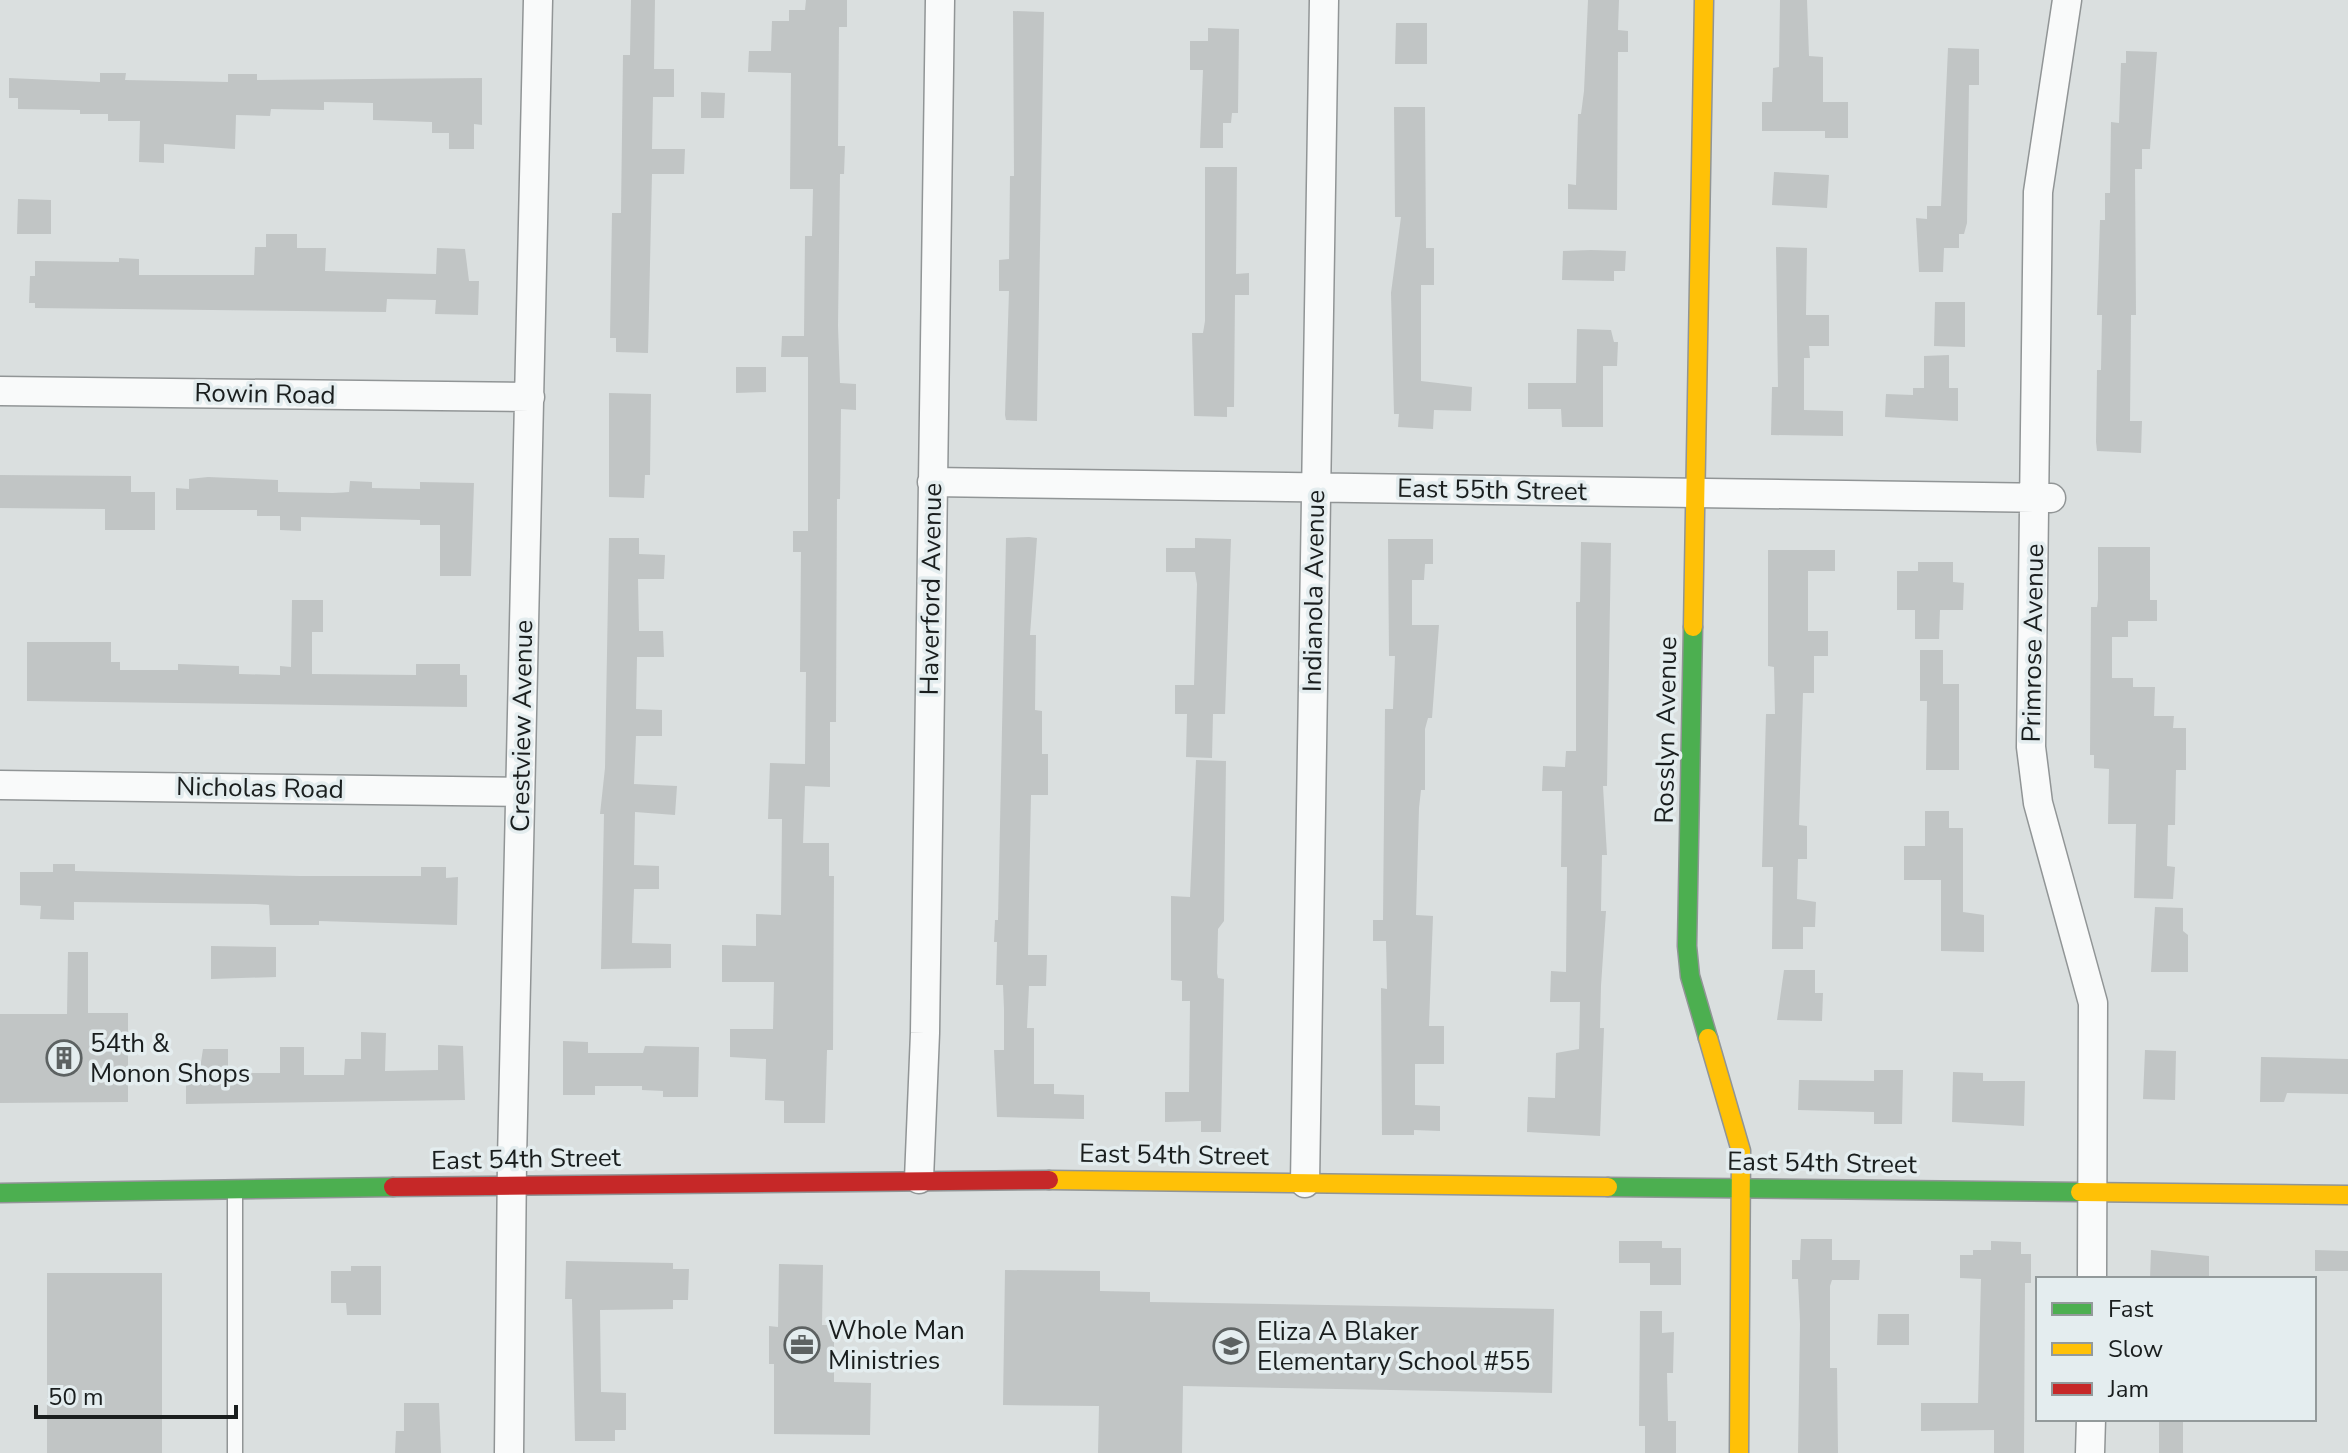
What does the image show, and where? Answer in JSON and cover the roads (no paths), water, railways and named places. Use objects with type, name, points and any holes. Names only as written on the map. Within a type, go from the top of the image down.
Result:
[{"type":"street","name":"Crestview Avenue","points":[[509,1453],[538,0]]},
{"type":"street","name":"Haverford Avenue","points":[[919,1179],[925,1033],[940,0]]},
{"type":"street","name":"Indianola Avenue","points":[[1305,1183],[1324,0]]},
{"type":"street","name":"Rosslyn Avenue","points":[[1704,0],[1687,962],[1741,1151],[1739,1453]]},
{"type":"street","name":"Primrose Avenue","points":[[2067,0],[2038,192],[2042,498],[2032,766],[2038,803],[2093,1003],[2092,1277]]},
{"type":"street","name":"Rowin Road","points":[[0,391],[530,397]]},
{"type":"street","name":"East 55th Street","points":[[932,482],[2042,498]]},
{"type":"street","name":"Nicholas Road","points":[[0,785],[520,792]]},
{"type":"street","name":"East 54th Street","points":[[0,1193],[919,1179],[2348,1195]]},
{"type":"street","points":[[2090,1453],[2091,1421]]},
{"type":"lane","points":[[235,1189],[235,1453]]},
{"type":"place","name":"54th & Monon Shops","points":[[64,1058]]},
{"type":"place","name":"Whole Man Ministries","points":[[802,1345]]},
{"type":"place","name":"Eliza A Blaker Elementary School #55","points":[[1231,1346]]}]
